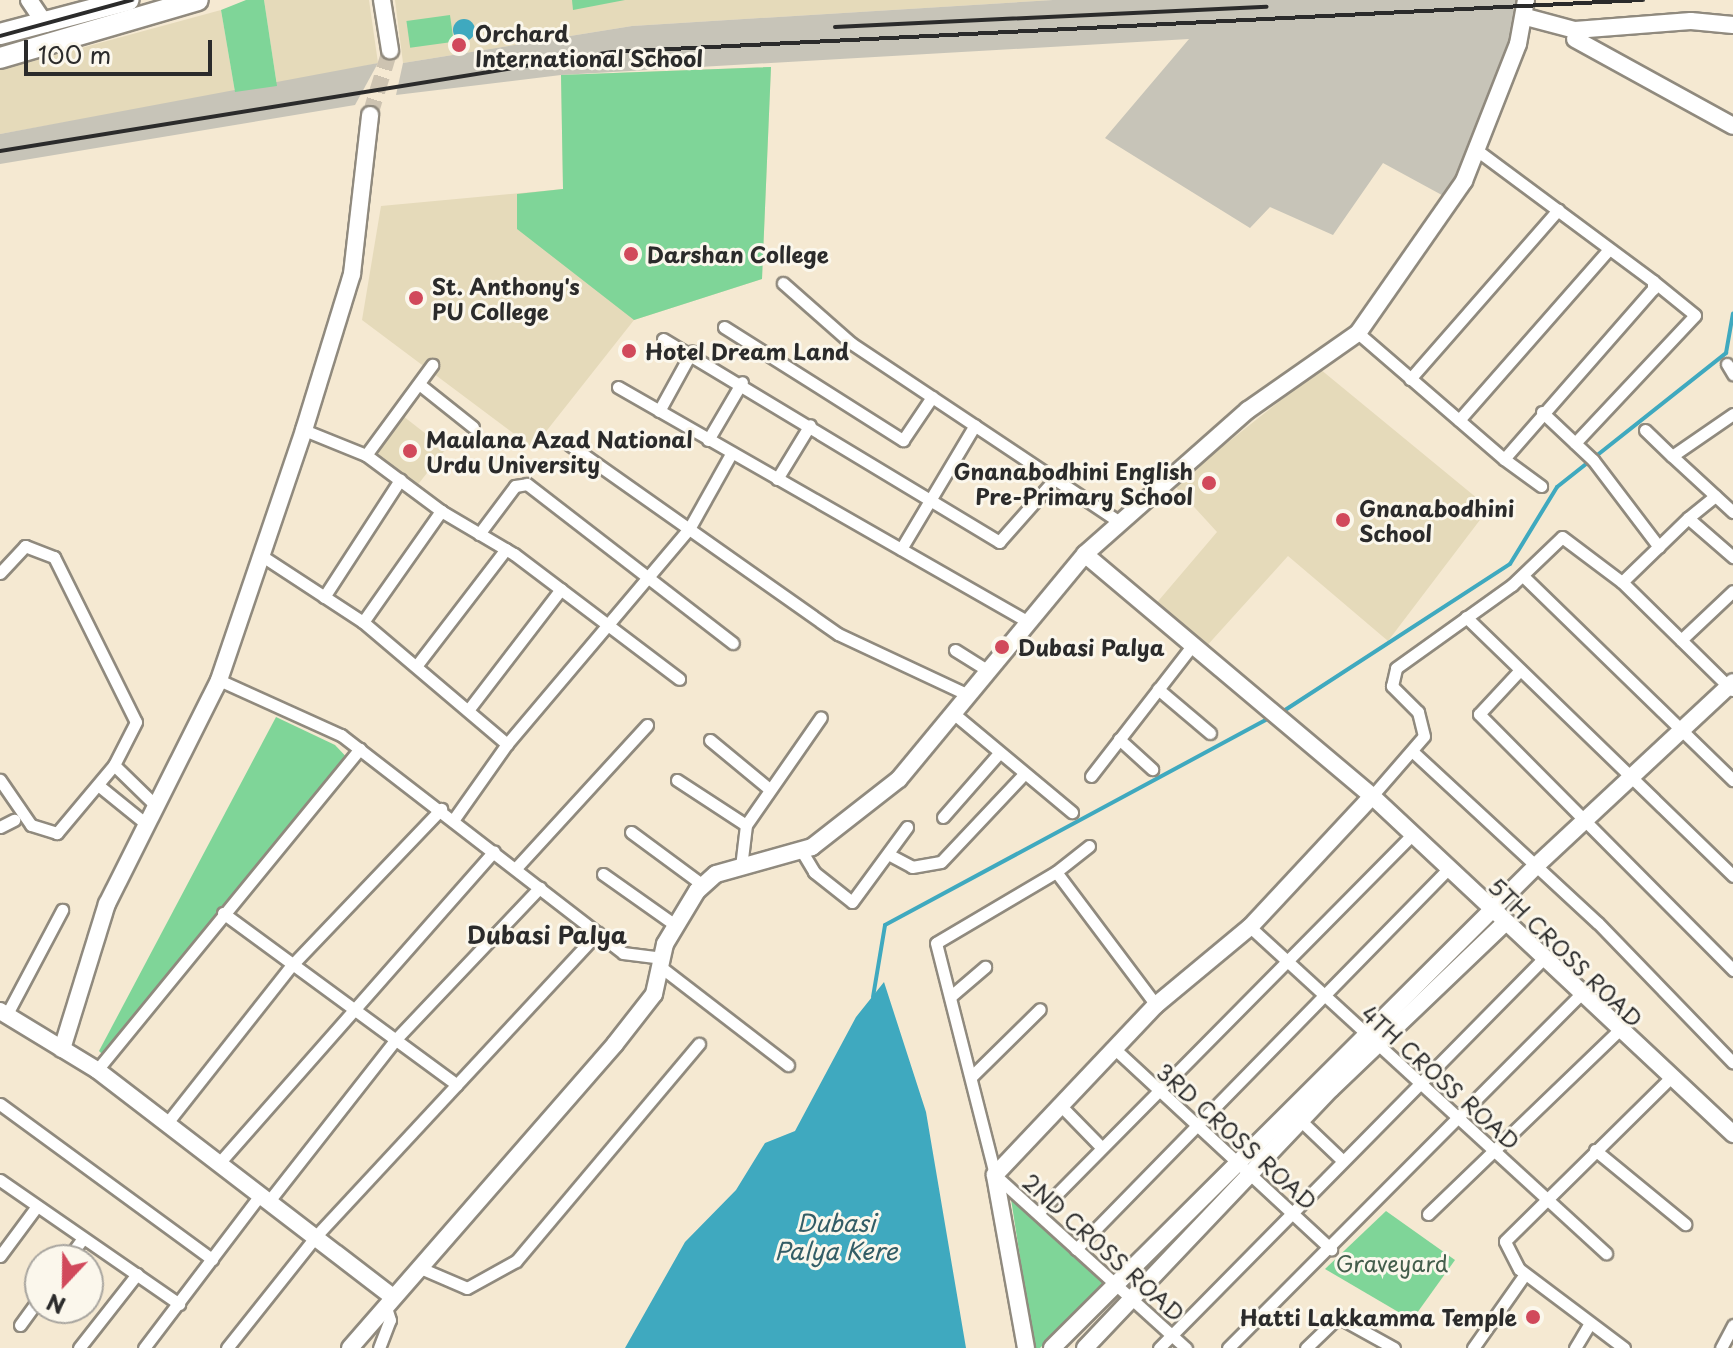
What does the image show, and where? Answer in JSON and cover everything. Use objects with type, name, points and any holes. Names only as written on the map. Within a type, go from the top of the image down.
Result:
[{"type":"highway","points":[[0,34],[129,0]]},
{"type":"highway","points":[[0,58],[198,0]]},
{"type":"street","points":[[29,0],[45,24]]},
{"type":"street","points":[[382,0],[390,50]]},
{"type":"street","points":[[1526,9],[1575,30],[1733,25]]},
{"type":"street","points":[[1526,9],[1536,29],[1575,39],[1733,126]]},
{"type":"street","points":[[350,1348],[615,1044],[654,994],[675,925],[703,885],[741,867],[801,850],[899,779],[1025,620],[1085,554],[1248,410],[1358,333],[1396,286],[1478,151],[1526,9]]},
{"type":"street","points":[[1575,39],[1704,25]]},
{"type":"street","points":[[62,1049],[107,904],[219,680],[259,554],[304,430],[352,274],[370,115]]},
{"type":"street","points":[[1478,151],[1695,315],[1575,443]]},
{"type":"street","points":[[1410,379],[1558,210]]},
{"type":"street","points":[[1459,420],[1609,249]]},
{"type":"street","points":[[1504,459],[1653,281]]},
{"type":"street","points":[[783,283],[835,330],[1119,522]]},
{"type":"street","points":[[724,327],[903,440],[932,397]]},
{"type":"street","points":[[1358,333],[1504,459],[1541,486]]},
{"type":"street","points":[[663,339],[692,351],[999,542],[1055,479]]},
{"type":"street","points":[[659,411],[692,351]]},
{"type":"street","points":[[366,455],[432,365]]},
{"type":"street","points":[[708,440],[742,382]]},
{"type":"street","points":[[419,384],[473,427]]},
{"type":"street","points":[[618,387],[1025,620]]},
{"type":"street","points":[[1542,412],[1589,456],[1659,547]]},
{"type":"street","points":[[1672,456],[1733,414]]},
{"type":"street","points":[[777,479],[810,425]]},
{"type":"street","points":[[901,549],[975,425]]},
{"type":"street","points":[[304,430],[366,455],[441,511],[506,549],[679,679]]},
{"type":"street","points":[[1645,430],[1733,512]]},
{"type":"street","points":[[570,445],[838,634],[966,694]]},
{"type":"street","points":[[454,819],[507,744],[689,529],[731,454]]},
{"type":"street","points":[[324,597],[400,480]]},
{"type":"street","points":[[479,534],[515,486],[527,484],[733,643]]},
{"type":"street","points":[[1622,582],[1715,496]]},
{"type":"street","points":[[363,622],[441,511]]},
{"type":"street","points":[[1688,518],[1733,557]]},
{"type":"street","points":[[995,1175],[1117,1051],[1156,1005],[1250,927],[1412,751],[1424,727],[1391,675],[1523,576],[1562,537],[1622,582],[1731,687],[1492,910],[1250,1174],[1085,1348]]},
{"type":"street","points":[[0,573],[25,546],[54,557],[135,713],[135,731],[114,765],[57,833],[31,825],[0,780]]},
{"type":"street","points":[[417,665],[506,549]]},
{"type":"street","points":[[259,554],[363,622],[507,744]]},
{"type":"street","name":"5TH CROSS ROAD","points":[[1085,554],[1372,796],[1668,1080],[1733,1134]]},
{"type":"street","points":[[1523,576],[1733,780]]},
{"type":"street","points":[[469,709],[561,589]]},
{"type":"street","points":[[1681,640],[1733,591]]},
{"type":"street","points":[[1466,617],[1733,876]]},
{"type":"street","points":[[1091,776],[1194,643]]},
{"type":"street","points":[[955,650],[986,669]]},
{"type":"street","points":[[1520,670],[1479,714],[1588,819],[1733,970]]},
{"type":"street","points":[[219,680],[360,749],[598,933],[638,959],[662,963],[788,1065]]},
{"type":"street","points":[[1158,689],[1210,733]]},
{"type":"street","points":[[953,713],[1072,812]]},
{"type":"street","points":[[741,867],[746,825],[768,788],[821,717]]},
{"type":"street","points":[[516,868],[647,725]]},
{"type":"street","points":[[1119,739],[1152,769]]},
{"type":"street","points":[[710,740],[768,788]]},
{"type":"street","points":[[97,1070],[360,749]]},
{"type":"street","points":[[1412,751],[1537,865],[1733,1063]]},
{"type":"street","points":[[943,817],[999,753]]},
{"type":"street","points":[[114,765],[155,805]]},
{"type":"street","points":[[888,854],[912,867],[941,862],[1024,774]]},
{"type":"street","points":[[677,780],[746,825]]},
{"type":"street","points":[[98,785],[145,823]]},
{"type":"street","points":[[167,1123],[292,965],[441,809]]},
{"type":"street","points":[[0,827],[14,820]]},
{"type":"street","points":[[801,850],[814,872],[850,902],[907,827]]},
{"type":"street","points":[[631,832],[703,885]]},
{"type":"street","points":[[1038,1213],[1155,1091],[1411,836]]},
{"type":"street","points":[[1026,1348],[995,1175],[936,943],[1056,872],[1089,846]]},
{"type":"street","points":[[220,1162],[350,1009],[494,851]]},
{"type":"street","points":[[1076,1249],[1194,1124],[1324,997],[1447,870]]},
{"type":"street","points":[[1056,872],[1156,1005]]},
{"type":"street","points":[[603,874],[675,925]]},
{"type":"street","points":[[144,1348],[212,1259],[396,1039],[540,887]]},
{"type":"street","points":[[62,910],[3,1013],[97,1070],[316,1236],[389,1300],[390,1320],[379,1348]]},
{"type":"street","points":[[223,913],[457,1085]]},
{"type":"street","points":[[1052,1348],[1236,1161],[1505,923]]},
{"type":"street","name":"4TH CROSS ROAD","points":[[1250,927],[1458,1122],[1606,1253]]},
{"type":"street","points":[[227,1348],[316,1236],[598,933]]},
{"type":"street","points":[[1159,1348],[1416,1083],[1542,960]]},
{"type":"street","points":[[951,996],[985,967]]},
{"type":"street","points":[[1228,1348],[1458,1122],[1580,995]]},
{"type":"street","points":[[972,1076],[1040,1009]]},
{"type":"street","points":[[1428,1214],[1617,1032]]},
{"type":"street","points":[[418,1267],[467,1288],[506,1269],[699,1044]]},
{"type":"street","name":"3RD CROSS ROAD","points":[[1117,1051],[1155,1091],[1331,1249]]},
{"type":"street","points":[[1624,1348],[1589,1325],[1525,1274],[1505,1241],[1545,1198],[1668,1080]]},
{"type":"street","points":[[0,1104],[212,1259]]},
{"type":"street","points":[[1063,1108],[1101,1147]]},
{"type":"street","points":[[1300,1120],[1343,1161]]},
{"type":"street","points":[[1595,1150],[1685,1224]]},
{"type":"street","name":"2ND CROSS ROAD","points":[[995,1175],[1186,1348]]},
{"type":"street","points":[[0,1180],[179,1304]]},
{"type":"street","points":[[0,1256],[37,1206]]},
{"type":"street","points":[[79,1244],[83,1238]]},
{"type":"street","points":[[79,1348],[137,1274]]},
{"type":"street","points":[[1473,1348],[1525,1274]]},
{"type":"street","points":[[1306,1348],[1338,1317],[1394,1348]]},
{"type":"street","points":[[20,1325],[24,1319]]},
{"type":"street","points":[[1575,1348],[1589,1325]]},
{"type":"street","points":[[1721,1348],[1733,1325]]},
{"type":"shaded area","points":[[264,0],[369,0],[378,63],[277,86]]},
{"type":"shaded area","name":"Orchard International School","points":[[395,0],[1053,0],[632,26],[403,63]]},
{"type":"shaded area","points":[[1053,0],[1516,0],[1524,18],[1451,200],[1383,163],[1333,235],[1270,207],[1250,228],[1105,138],[1189,39],[561,75],[396,95],[403,63],[632,26]]},
{"type":"shaded area","points":[[221,10],[235,92],[0,134],[0,70]]},
{"type":"shaded area","points":[[378,63],[355,105],[0,164],[0,134]]},
{"type":"shaded area","name":"Darshan College","points":[[771,67],[762,279],[634,320],[533,448],[362,320],[381,206],[563,189],[561,75]]},
{"type":"shaded area","name":"Gnanabodhini School","points":[[1320,369],[1489,508],[1388,641],[1288,556],[1204,649],[1154,606],[1217,532],[1174,485]]},
{"type":"shaded area","name":"Maulana Azad National Urdu University","points":[[403,416],[446,449],[416,487],[373,454]]},
{"type":"green space","points":[[246,0],[264,0],[277,86],[235,92],[221,10]]},
{"type":"green space","points":[[572,0],[625,0],[573,10]]},
{"type":"green space","points":[[450,15],[454,42],[410,48],[406,21]]},
{"type":"green space","name":"Darshan College","points":[[771,67],[762,279],[634,320],[517,229],[517,194],[563,189],[561,75]]},
{"type":"green space","points":[[276,717],[335,745],[355,766],[104,1056],[99,1051]]},
{"type":"green space","points":[[1011,1199],[1106,1283],[1040,1348],[1034,1348]]},
{"type":"green space","name":"Graveyard","points":[[1386,1211],[1455,1260],[1412,1320],[1325,1269]]},
{"type":"water","points":[[464,19],[472,22],[475,30],[472,38],[464,41],[456,38],[453,30],[456,22]]},
{"type":"water","name":"Dubasi Palya Kere","points":[[884,982],[926,1112],[966,1348],[625,1348],[685,1242],[736,1190],[765,1143],[795,1131],[856,1017]]},
{"type":"waterway","points":[[1282,712],[1510,564],[1557,487],[1726,353],[1733,314]]},
{"type":"waterway","points":[[873,997],[885,925],[1270,718]]},
{"type":"tunnel","points":[[370,115],[390,50]]},
{"type":"railway","points":[[0,36],[132,0]]},
{"type":"railway","points":[[0,151],[612,52],[1643,0]]},
{"type":"railway","points":[[835,27],[1267,7]]},
{"type":"place","name":"Orchard International School","points":[[459,45]]},
{"type":"place","name":"Darshan College","points":[[631,254]]},
{"type":"place","name":"St. Anthony's PU College","points":[[416,298]]},
{"type":"place","name":"Hotel Dream Land","points":[[629,351]]},
{"type":"place","name":"Maulana Azad National Urdu University","points":[[410,451]]},
{"type":"place","name":"Gnanabodhini English Pre-Primary School","points":[[1209,483]]},
{"type":"place","name":"Gnanabodhini School","points":[[1343,520]]},
{"type":"place","name":"Dubasi Palya","points":[[1002,647]]},
{"type":"place","name":"Hatti Lakkamma Temple","points":[[1533,1317]]},
{"type":"district","name":"Dubasi Palya","points":[[547,935]]}]
